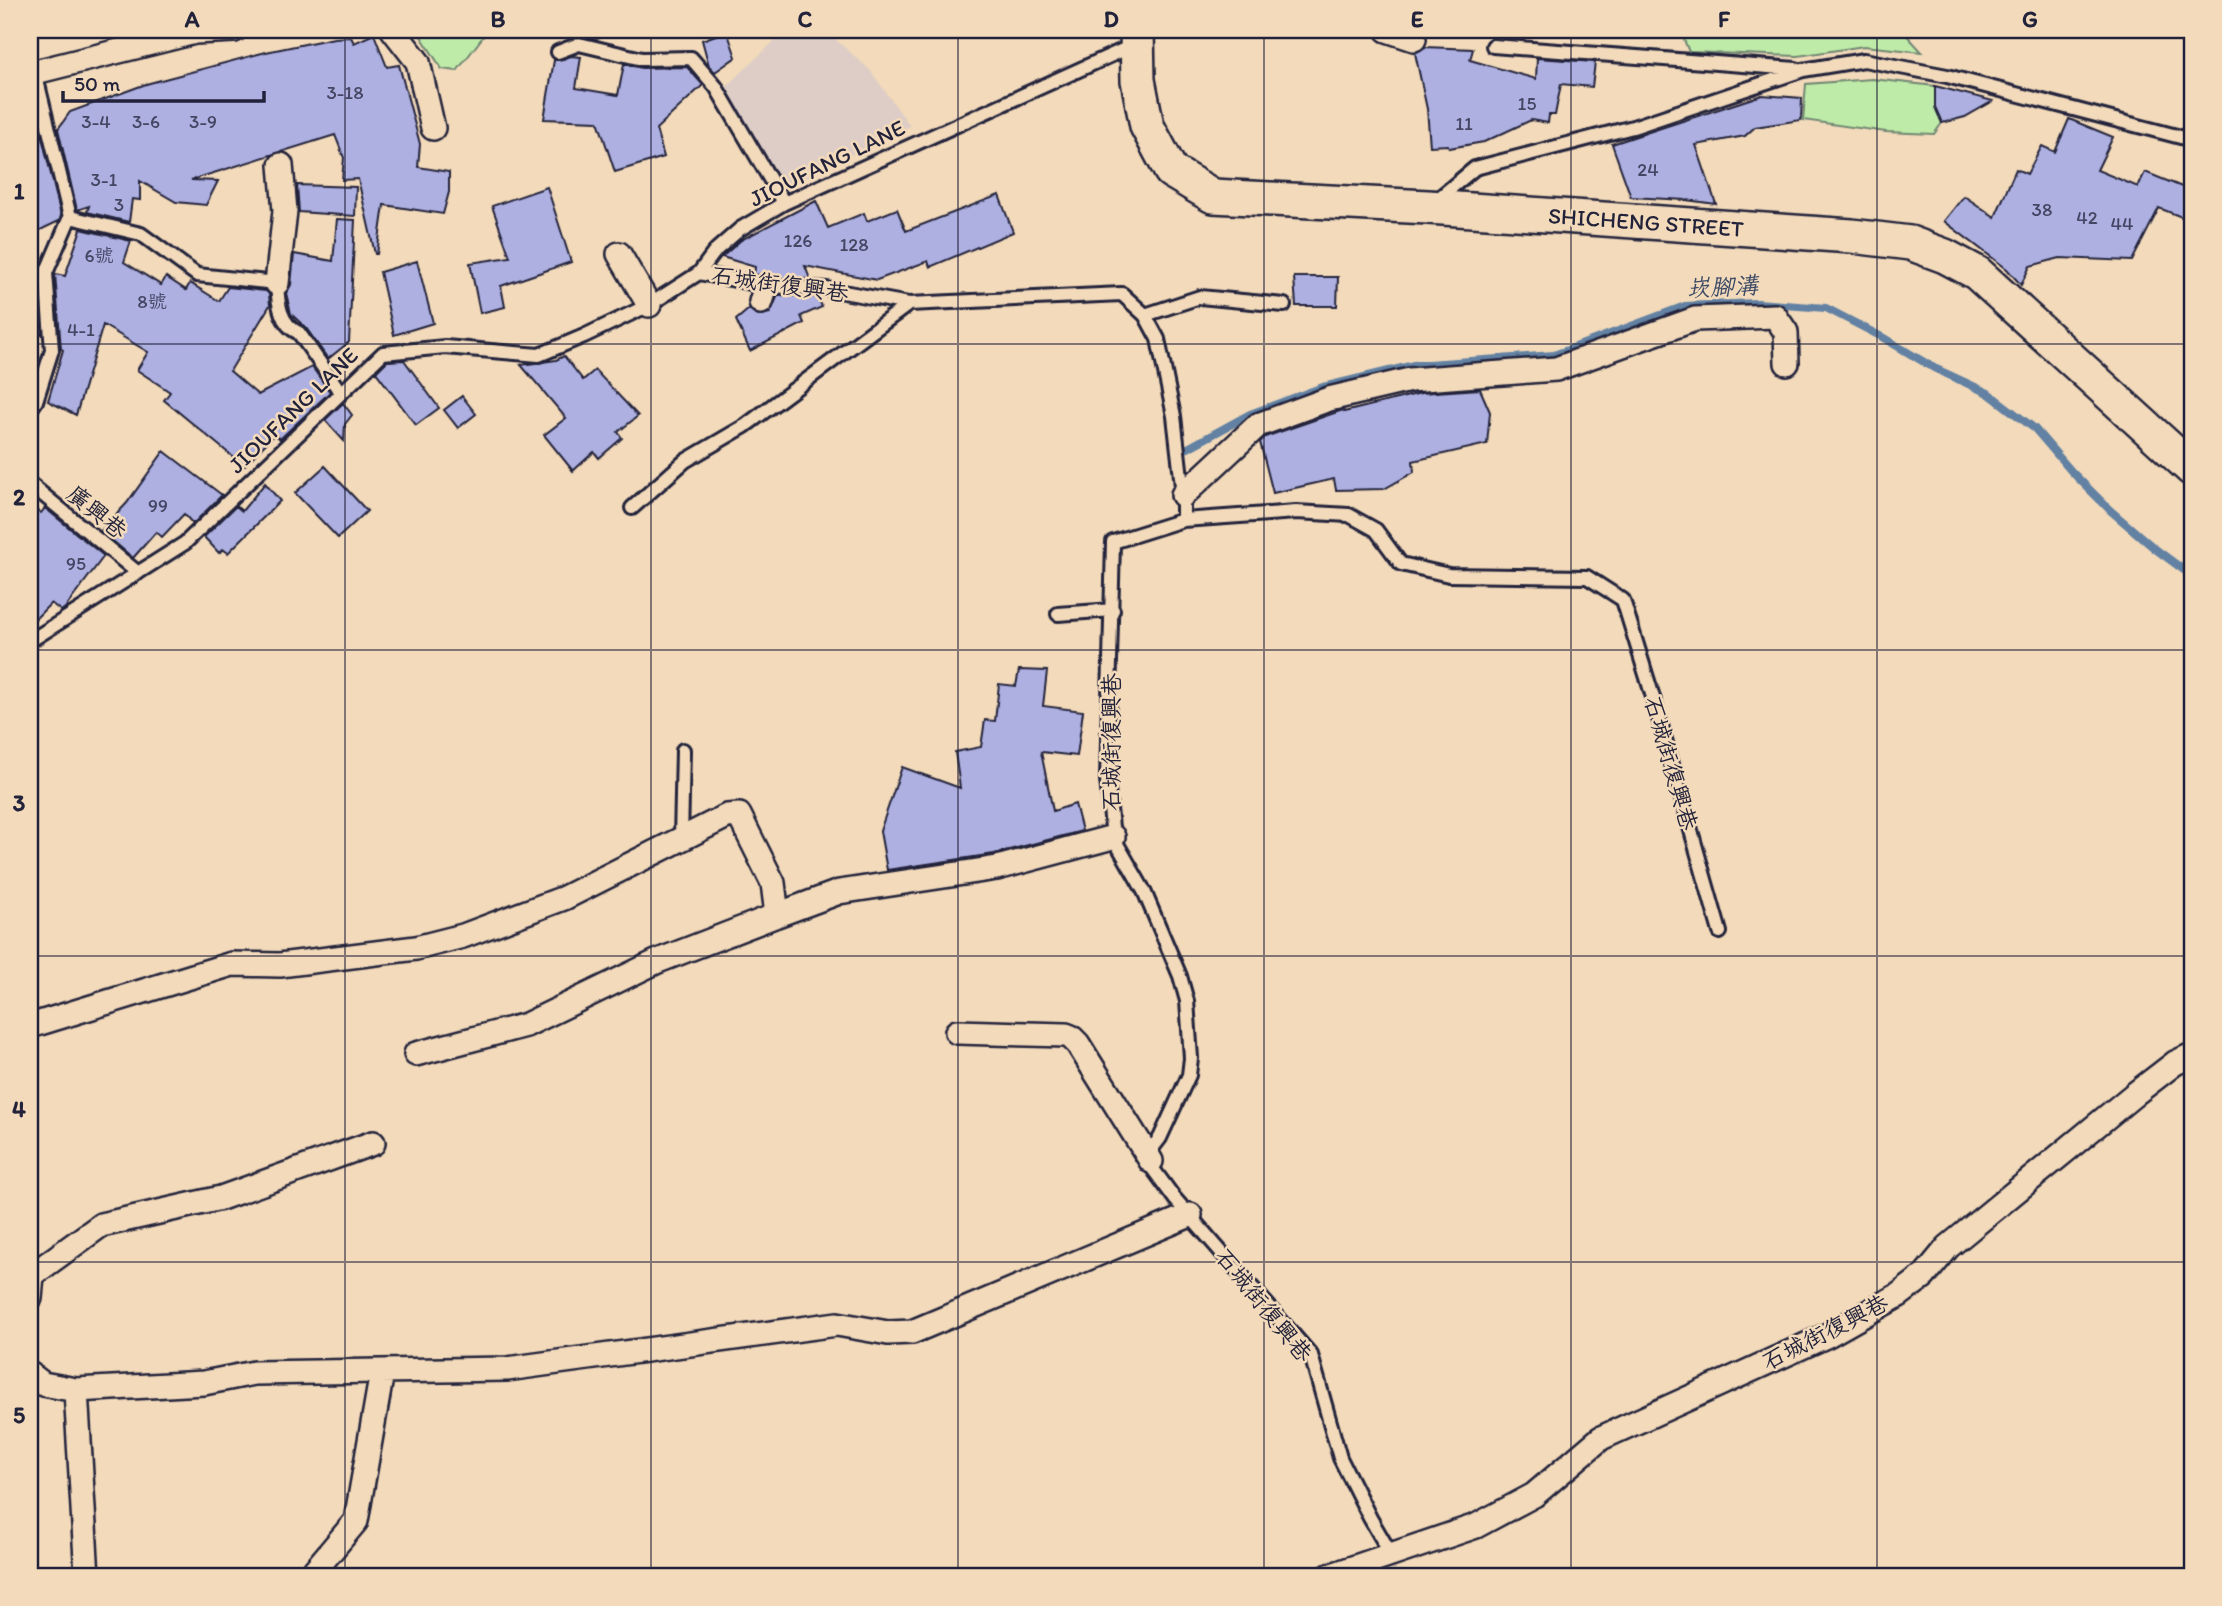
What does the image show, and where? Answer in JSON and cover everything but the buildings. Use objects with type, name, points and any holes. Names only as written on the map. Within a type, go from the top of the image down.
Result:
[{"type":"street","points":[[31,64],[136,38],[234,30]]},
{"type":"street","points":[[393,30],[418,62],[433,128]]},
{"type":"street","points":[[1387,30],[1414,39]]},
{"type":"street","name":"SHICHENG STREET","points":[[1138,37],[1138,80],[1147,125],[1171,171],[1213,196],[1428,207],[1852,236],[1910,243],[1945,256],[1977,273],[2192,469]]},
{"type":"street","points":[[277,283],[285,211],[281,165]]},
{"type":"street","points":[[619,254],[649,305]]},
{"type":"street","points":[[1183,495],[1258,425],[1329,398],[1410,380],[1556,369],[1695,319],[1775,316],[1786,332],[1787,363]]},
{"type":"street","points":[[30,1026],[232,964],[280,965],[416,948],[463,936],[564,898],[727,816],[739,815],[773,883],[777,915]]},
{"type":"street","points":[[416,1054],[526,1025],[659,961],[839,892],[997,868],[1113,837]]},
{"type":"street","points":[[957,1032],[1071,1037],[1151,1161]]},
{"type":"street","name":"石城街復興巷","points":[[1392,1556],[1476,1526],[1534,1495],[1601,1438],[1828,1335],[1899,1295],[1924,1276],[1948,1247],[2136,1093],[2175,1063],[2192,1055]]},
{"type":"street","points":[[30,1282],[102,1225],[221,1198],[373,1143]]},
{"type":"street","points":[[30,1374],[43,1384],[76,1390],[204,1383],[254,1373],[507,1369],[837,1324],[888,1333],[912,1332],[1190,1215]]},
{"type":"street","points":[[310,1576],[356,1521],[382,1371]]},
{"type":"street","points":[[76,1390],[87,1576]]},
{"type":"street","points":[[1329,1576],[1392,1556]]},
{"type":"lane","name":"JIOUFANG LANE","points":[[30,641],[185,543],[383,353],[445,347],[539,355],[649,305],[699,274],[716,250],[740,229],[784,204],[1138,37]]},
{"type":"lane","points":[[558,52],[579,44],[642,59],[691,58],[716,86],[784,204]]},
{"type":"lane","points":[[1493,46],[1803,70]]},
{"type":"lane","points":[[1428,207],[1475,168],[1633,127],[1803,70],[1864,60],[1947,76],[2192,140]]},
{"type":"lane","points":[[30,410],[36,401],[52,350],[46,274],[70,217],[31,64]]},
{"type":"lane","points":[[70,217],[141,234],[197,275],[277,283],[278,306],[290,329],[299,333],[341,393]]},
{"type":"lane","name":"石城街復興巷","points":[[699,274],[764,294],[827,289],[909,304],[1122,294],[1145,315],[1158,339],[1174,416],[1183,495],[1183,520]]},
{"type":"lane","points":[[1145,315],[1200,297],[1284,305]]},
{"type":"lane","points":[[632,508],[685,461],[745,426],[909,304]]},
{"type":"lane","name":"廣興巷","points":[[30,484],[138,573]]},
{"type":"lane","name":"石城街復興巷","points":[[1392,1556],[1340,1458],[1311,1355],[1175,1199],[1153,1169],[1150,1152],[1160,1138],[1189,1075],[1191,1058],[1187,1001],[1181,976],[1144,891],[1113,837],[1107,780],[1113,542],[1183,520],[1296,512],[1349,515],[1376,530],[1401,564],[1449,575],[1587,577],[1623,600],[1720,932]]},
{"type":"lane","points":[[1058,614],[1113,610]]},
{"type":"lane","points":[[681,839],[683,750]]},
{"type":"shaded area","points":[[786,30],[825,30],[870,70],[910,126],[780,190],[723,90]]},
{"type":"green space","points":[[417,30],[488,30],[457,71],[442,69]]},
{"type":"green space","points":[[1680,30],[1902,30],[1922,52],[1864,46],[1798,56],[1689,52]]},
{"type":"green space","points":[[1872,79],[1935,86],[1935,107],[1942,123],[1934,134],[1886,132],[1803,120],[1806,84]]},
{"type":"waterway","name":"崁腳溝","points":[[1188,448],[1250,414],[1323,387],[1414,365],[1554,355],[1685,306],[1757,303],[1826,308],[1934,368],[1988,393],[2035,429],[2111,511],[2192,576]]}]
